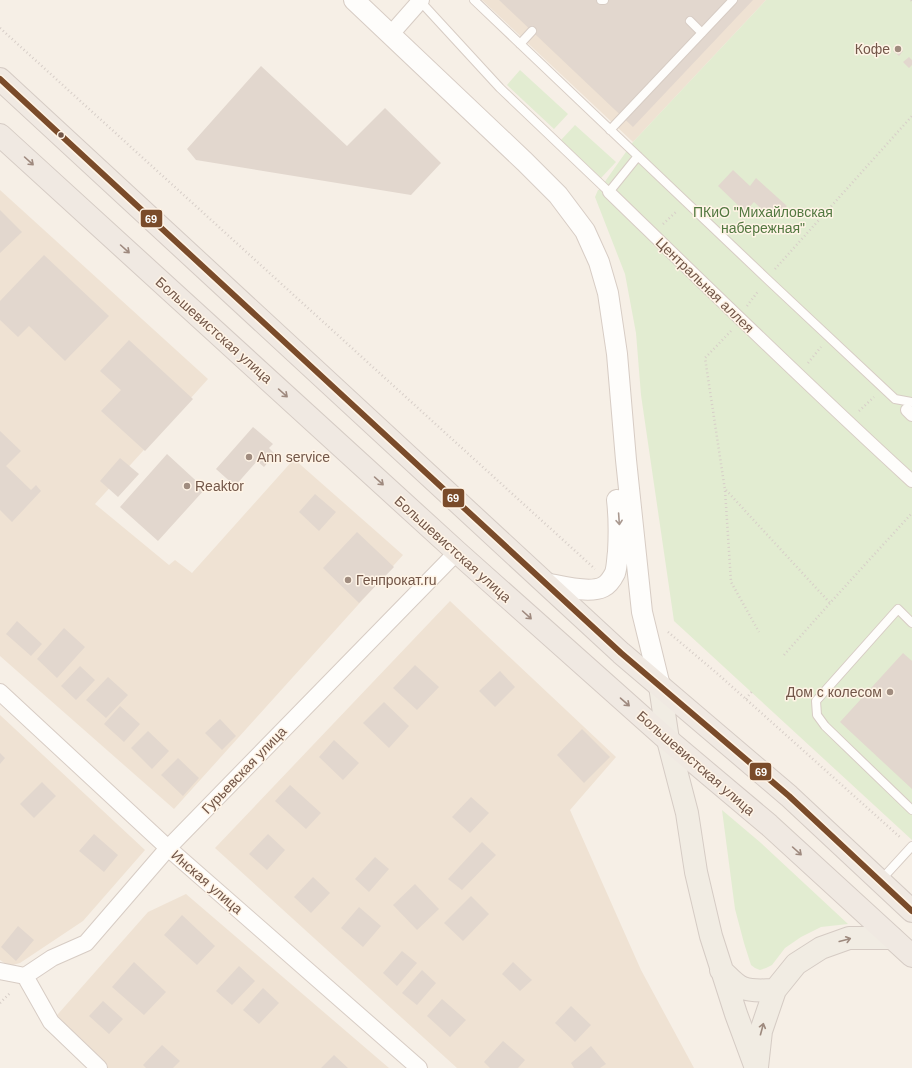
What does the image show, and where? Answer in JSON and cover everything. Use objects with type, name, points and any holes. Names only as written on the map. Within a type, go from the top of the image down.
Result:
[{"type":"highway","points":[[0,79],[622,653],[789,796],[912,911]]},
{"type":"highway","name":"Большевистская улица","points":[[0,135],[457,552],[668,740],[769,825],[912,956]]},
{"type":"main road","points":[[660,686],[668,740],[687,813],[696,872],[711,936],[736,1014],[756,1068]]},
{"type":"main road","points":[[756,1068],[761,1031],[775,990],[796,964],[821,948],[849,938],[892,938]]},
{"type":"main road","points":[[722,970],[735,983],[744,989],[760,991],[775,990]]},
{"type":"street","points":[[354,0],[558,195],[585,231],[599,262],[608,293],[617,354],[626,460],[642,612],[660,686]]},
{"type":"street","points":[[391,34],[421,1]]},
{"type":"street","name":"Центральная аллея","points":[[609,192],[798,374],[912,481]]},
{"type":"street","points":[[546,583],[576,589],[602,588],[610,582],[615,572],[619,525],[613,418],[617,354]]},
{"type":"street","name":"Гурьевская улица","points":[[25,976],[52,958],[86,943],[168,848],[457,552]]},
{"type":"street","name":"Инская улица","points":[[0,692],[168,848],[419,1068]]},
{"type":"street","points":[[0,971],[25,976],[51,1022],[99,1068]]},
{"type":"lane","points":[[474,0],[767,279],[895,399],[910,409]]},
{"type":"lane","points":[[610,130],[733,0]]},
{"type":"lane","name":"Центральная аллея","points":[[421,1],[500,88],[609,192]]},
{"type":"lane","points":[[690,21],[702,32]]},
{"type":"lane","points":[[520,44],[532,31]]},
{"type":"lane","points":[[609,192],[638,156]]},
{"type":"lane","points":[[912,623],[898,609],[816,701],[818,715],[825,726],[912,810]]},
{"type":"lane","points":[[880,881],[912,846]]},
{"type":"path","points":[[0,28],[610,582]]},
{"type":"path","points":[[746,308],[767,279],[912,116]]},
{"type":"path","points":[[653,235],[685,202]]},
{"type":"path","points":[[732,329],[705,358],[725,490],[731,582],[759,632]]},
{"type":"path","points":[[798,374],[829,337]]},
{"type":"path","points":[[856,414],[883,387]]},
{"type":"path","points":[[725,490],[830,603]]},
{"type":"path","points":[[784,655],[912,513]]},
{"type":"path","points":[[666,631],[719,675],[901,838]]},
{"type":"path","points":[[746,699],[752,690]]},
{"type":"shaded area","points":[[482,0],[766,0],[633,142]]},
{"type":"shaded area","points":[[0,190],[208,379],[95,504],[169,565],[175,560],[192,573],[294,459],[403,555],[174,809],[0,656]]},
{"type":"shaded area","points":[[450,601],[616,757],[570,810],[641,970],[694,1068],[457,1068],[215,848]]},
{"type":"shaded area","points":[[0,715],[145,850],[83,921],[20,963],[9,966],[0,960]]},
{"type":"shaded area","points":[[186,894],[389,1068],[99,1068],[51,1022],[148,912]]},
{"type":"green space","name":"ПКиО \"Михайловская набережная\"","points":[[766,0],[912,0],[912,840],[674,621],[641,395],[636,333],[625,274],[595,197],[598,190],[633,142]]},
{"type":"green space","points":[[520,70],[568,114],[554,129],[507,85]]},
{"type":"green space","points":[[575,125],[616,162],[601,178],[561,140]]},
{"type":"green space","points":[[722,810],[761,843],[848,924],[821,927],[801,937],[785,948],[772,965],[766,968],[760,970],[751,965],[735,909]]},
{"type":"building","points":[[499,0],[753,0],[633,127]]},
{"type":"building","name":"Кофе","points":[[898,47],[903,51],[899,56],[893,51]]},
{"type":"building","points":[[909,57],[912,60],[912,65],[909,68],[903,62]]},
{"type":"building","points":[[261,66],[347,146],[385,108],[441,163],[411,195],[196,160],[187,149]]},
{"type":"building","points":[[733,170],[750,186],[756,178],[787,206],[773,220],[754,202],[745,212],[718,186]]},
{"type":"building","points":[[0,210],[22,232],[0,253]]},
{"type":"building","points":[[44,255],[109,316],[65,361],[29,326],[18,337],[0,320],[0,301]]},
{"type":"building","points":[[129,340],[193,399],[145,451],[101,411],[121,390],[100,371]]},
{"type":"building","name":"Ann service","points":[[253,427],[273,444],[269,448],[275,454],[264,467],[257,461],[235,486],[216,469]]},
{"type":"building","points":[[0,431],[21,451],[6,466],[31,490],[36,485],[41,491],[12,522],[0,510]]},
{"type":"building","points":[[167,454],[205,489],[158,541],[120,507]]},
{"type":"building","points":[[120,458],[139,474],[118,497],[100,481]]},
{"type":"building","points":[[315,494],[336,512],[319,531],[299,512]]},
{"type":"building","points":[[357,532],[394,567],[359,603],[323,568]]},
{"type":"building","points":[[17,621],[42,644],[31,656],[6,634]]},
{"type":"building","points":[[64,628],[85,647],[57,678],[37,659]]},
{"type":"building","name":"Дом с колесом","points":[[903,653],[912,661],[912,789],[840,722]]},
{"type":"building","points":[[415,665],[439,687],[417,710],[393,688]]},
{"type":"building","points":[[80,666],[95,680],[76,700],[61,686]]},
{"type":"building","points":[[500,671],[515,687],[495,707],[479,691]]},
{"type":"building","points":[[108,677],[128,695],[106,718],[86,700]]},
{"type":"building","points":[[384,702],[409,726],[389,748],[363,723]]},
{"type":"building","points":[[120,706],[140,724],[124,742],[104,724]]},
{"type":"building","points":[[220,719],[236,736],[222,750],[205,733]]},
{"type":"building","points":[[582,729],[610,757],[584,783],[557,755]]},
{"type":"building","points":[[148,731],[169,751],[152,769],[131,748]]},
{"type":"building","points":[[334,740],[359,763],[343,780],[319,757]]},
{"type":"building","points":[[0,753],[5,758],[0,764]]},
{"type":"building","points":[[178,758],[199,778],[183,796],[161,775]]},
{"type":"building","points":[[42,782],[56,796],[34,818],[20,804]]},
{"type":"building","points":[[290,785],[321,813],[306,829],[275,801]]},
{"type":"building","points":[[471,797],[489,813],[470,833],[452,817]]},
{"type":"building","points":[[94,834],[118,855],[104,872],[79,851]]},
{"type":"building","points":[[268,834],[285,850],[267,870],[249,854]]},
{"type":"building","points":[[482,842],[496,855],[462,890],[448,879]]},
{"type":"building","points":[[375,857],[389,869],[369,892],[355,879]]},
{"type":"building","points":[[313,877],[330,893],[311,913],[294,897]]},
{"type":"building","points":[[415,884],[439,909],[417,930],[393,905]]},
{"type":"building","points":[[471,896],[489,914],[463,941],[444,923]]},
{"type":"building","points":[[359,907],[381,926],[363,947],[341,928]]},
{"type":"building","points":[[182,915],[215,946],[197,965],[164,935]]},
{"type":"building","points":[[18,926],[34,940],[16,961],[1,947]]},
{"type":"building","points":[[402,951],[417,963],[397,986],[383,973]]},
{"type":"building","points":[[134,962],[166,992],[144,1015],[112,987]]},
{"type":"building","points":[[513,962],[532,980],[520,991],[502,974]]},
{"type":"building","points":[[239,966],[255,981],[232,1005],[216,991]]},
{"type":"building","points":[[422,970],[436,983],[417,1005],[402,993]]},
{"type":"building","points":[[263,988],[279,1003],[259,1024],[243,1010]]},
{"type":"building","points":[[442,999],[466,1020],[450,1037],[427,1016]]},
{"type":"building","points":[[103,1001],[123,1019],[109,1034],[89,1016]]},
{"type":"building","points":[[571,1006],[591,1025],[575,1042],[555,1023]]},
{"type":"building","points":[[503,1041],[525,1060],[518,1068],[490,1068],[484,1062]]},
{"type":"building","points":[[162,1045],[180,1061],[173,1068],[146,1068],[143,1065]]},
{"type":"building","points":[[591,1046],[606,1064],[600,1068],[574,1068],[571,1063]]},
{"type":"building","points":[[334,1055],[348,1068],[321,1068]]},
{"type":"transit line","name":"69","points":[[0,79],[621,653],[789,796],[912,911]]},
{"type":"place","name":"Кофе","points":[[898,49]]},
{"type":"place","name":"Ann service","points":[[249,457]]},
{"type":"place","name":"Reaktor","points":[[187,486]]},
{"type":"place","name":"Генпрокат.ru","points":[[348,580]]},
{"type":"place","name":"Дом с колесом","points":[[890,692]]}]
